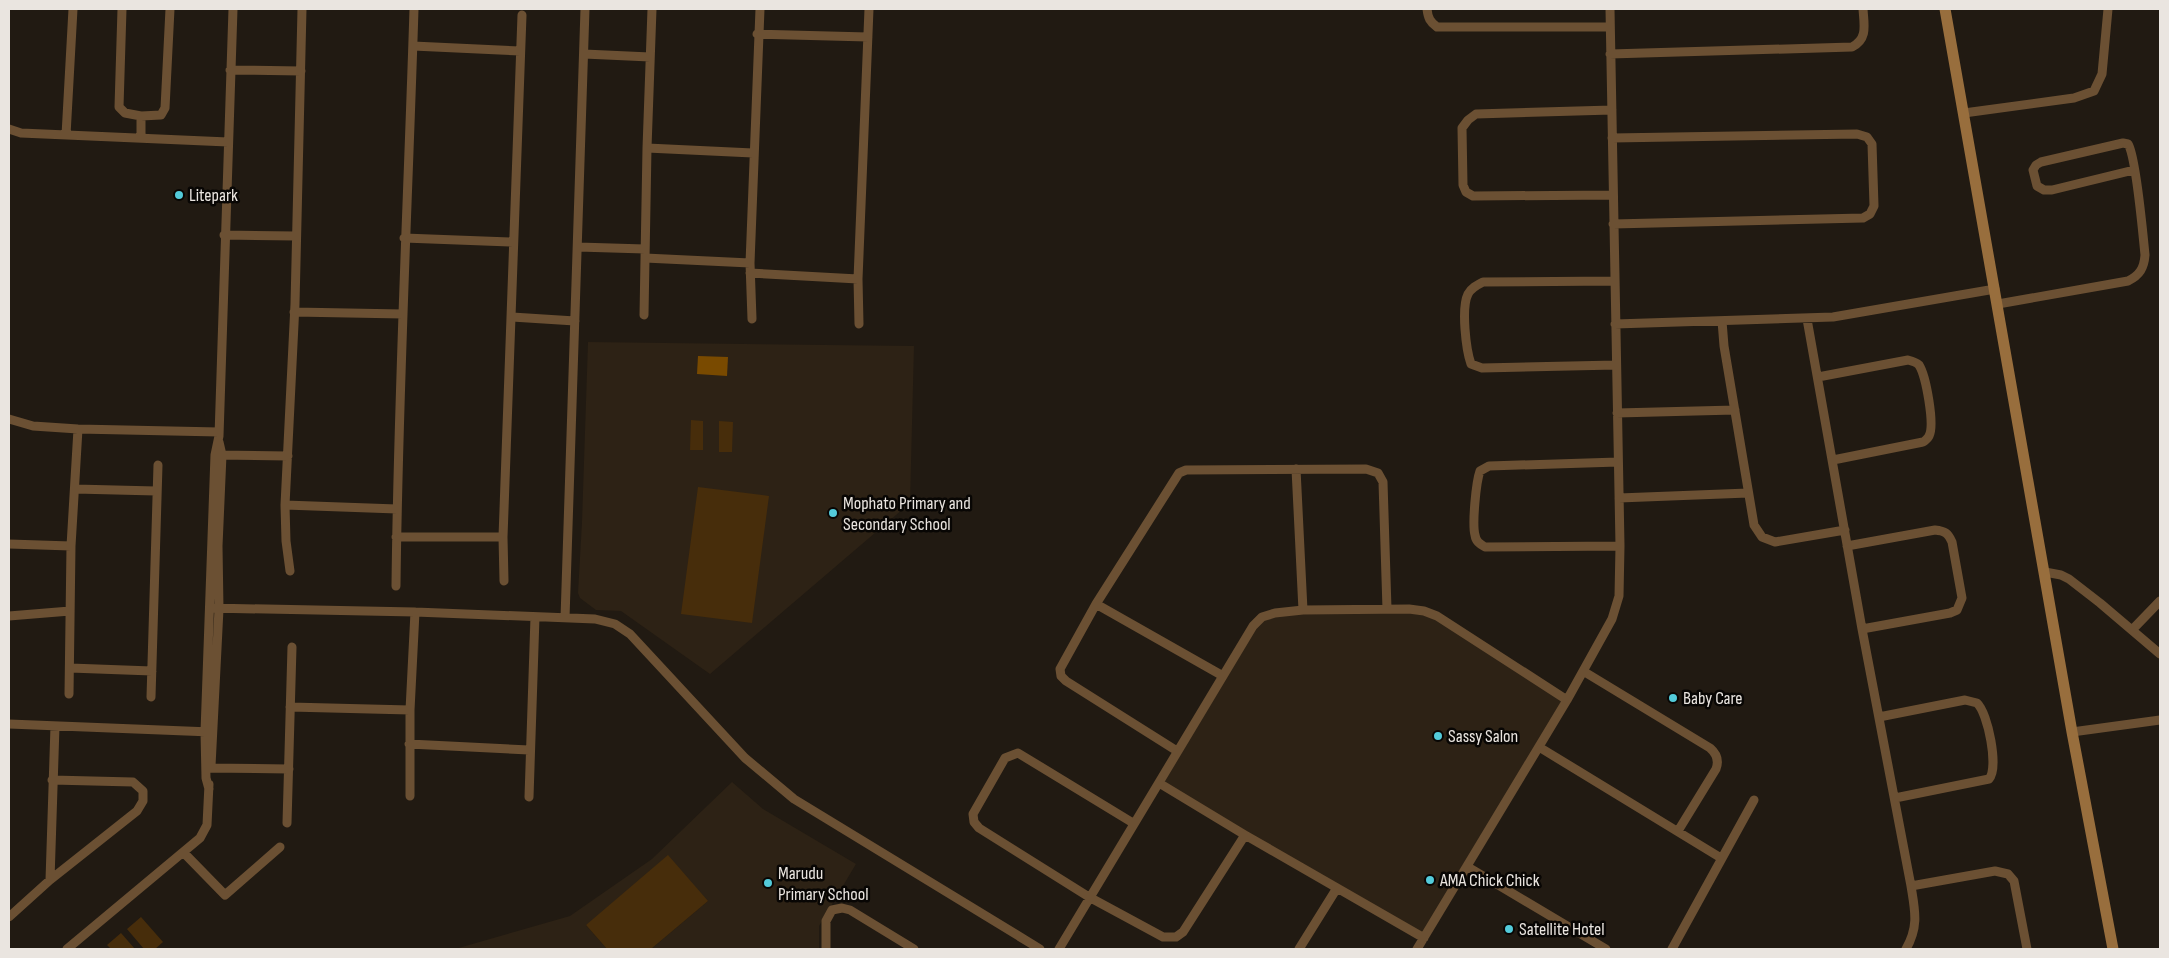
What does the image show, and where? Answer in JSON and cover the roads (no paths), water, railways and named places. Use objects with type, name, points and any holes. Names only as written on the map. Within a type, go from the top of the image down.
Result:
[{"type":"street","points":[[66,135],[73,9]]},
{"type":"street","points":[[122,9],[119,107],[125,113],[141,116],[161,114],[165,108],[170,9]]},
{"type":"street","points":[[67,949],[194,845],[205,831],[208,818],[209,732],[218,546],[218,455],[224,235],[233,9]]},
{"type":"street","points":[[290,571],[286,541],[285,505],[294,312],[302,9]]},
{"type":"street","points":[[396,586],[404,238],[414,9]]},
{"type":"street","points":[[565,618],[585,9]]},
{"type":"street","points":[[644,315],[652,9]]},
{"type":"street","points":[[752,319],[750,263],[757,34],[760,9]]},
{"type":"street","points":[[860,324],[858,279],[869,9]]},
{"type":"street","points":[[1427,9],[1431,23],[1438,26],[1610,27]]},
{"type":"street","points":[[1417,949],[1567,700],[1617,607],[1620,546],[1610,9]]},
{"type":"street","points":[[1610,54],[1852,48],[1860,43],[1864,33],[1863,9]]},
{"type":"street","points":[[1945,9],[1996,289],[2072,732],[2113,949]]},
{"type":"street","points":[[1964,113],[2074,98],[2094,91],[2102,74],[2108,9]]},
{"type":"street","points":[[504,581],[503,537],[522,15]]},
{"type":"street","points":[[757,34],[868,37]]},
{"type":"street","points":[[413,46],[520,51]]},
{"type":"street","points":[[584,54],[650,57]]},
{"type":"street","points":[[230,70],[301,70]]},
{"type":"street","points":[[1612,110],[1476,114],[1462,128],[1462,138],[1463,185],[1466,192],[1473,196],[1613,195]]},
{"type":"street","points":[[141,116],[141,138]]},
{"type":"street","points":[[9,130],[66,135],[228,142]]},
{"type":"street","points":[[1612,138],[1857,134],[1866,137],[1872,144],[1874,206],[1870,214],[1863,218],[1613,224]]},
{"type":"street","points":[[1998,304],[2128,281],[2136,277],[2144,265],[2145,255],[2134,170],[2128,144],[2041,162],[2033,170],[2037,186],[2044,190],[2052,190],[2134,170]]},
{"type":"street","points":[[647,148],[753,152]]},
{"type":"street","points":[[224,235],[296,236]]},
{"type":"street","points":[[404,238],[513,242]]},
{"type":"street","points":[[578,247],[750,263]]},
{"type":"street","points":[[750,273],[858,279]]},
{"type":"street","points":[[1614,282],[1483,282],[1474,286],[1468,293],[1465,303],[1467,353],[1471,364],[1482,368],[1616,365]]},
{"type":"street","points":[[1615,324],[1807,319],[1860,313],[1996,289]]},
{"type":"street","points":[[294,312],[403,314]]},
{"type":"street","points":[[512,317],[575,321]]},
{"type":"street","points":[[1807,319],[1862,629],[1911,886],[1916,924],[1913,937],[1906,949]]},
{"type":"street","points":[[1722,321],[1724,346],[1748,493],[1757,532],[1767,540],[1775,542],[1845,530]]},
{"type":"street","points":[[1818,377],[1908,360],[1920,366],[1928,396],[1931,429],[1929,437],[1923,442],[1833,460]]},
{"type":"street","points":[[1617,413],[1735,410]]},
{"type":"street","points":[[9,419],[33,426],[219,436]]},
{"type":"street","points":[[69,694],[71,546],[78,429]]},
{"type":"street","points":[[218,455],[288,456]]},
{"type":"street","points":[[1618,462],[1489,466],[1480,471],[1476,480],[1474,534],[1478,542],[1485,546],[1620,546]]},
{"type":"street","points":[[151,697],[158,465]]},
{"type":"street","points":[[1296,468],[1303,610]]},
{"type":"street","points":[[1177,751],[1066,681],[1061,676],[1061,666],[1096,604],[1178,473],[1186,470],[1296,468],[1366,469],[1378,473],[1383,482],[1387,609]]},
{"type":"street","points":[[75,489],[156,491]]},
{"type":"street","points":[[1619,498],[1748,493]]},
{"type":"street","points":[[285,505],[397,508]]},
{"type":"street","points":[[1847,546],[1935,530],[1943,531],[1949,535],[1952,542],[1959,579],[1962,598],[1958,610],[1862,629]]},
{"type":"street","points":[[396,537],[503,537]]},
{"type":"street","points":[[9,544],[71,546]]},
{"type":"street","points":[[2045,572],[2061,575],[2069,579],[2160,654]]},
{"type":"street","points":[[2132,630],[2160,601]]},
{"type":"street","points":[[1096,604],[1223,676]]},
{"type":"street","points":[[214,609],[415,612],[565,618],[601,620],[624,628],[745,758],[794,799],[1040,949]]},
{"type":"street","points":[[1058,949],[1253,626],[1262,617],[1275,613],[1303,610],[1387,609],[1424,611],[1437,616],[1567,700]]},
{"type":"street","points":[[9,616],[70,611]]},
{"type":"street","points":[[410,796],[409,744],[415,612]]},
{"type":"street","points":[[528,797],[534,617]]},
{"type":"street","points":[[287,823],[292,647]]},
{"type":"street","points":[[70,668],[152,671]]},
{"type":"street","points":[[1582,672],[1710,748],[1715,753],[1716,769],[1678,831]]},
{"type":"street","points":[[1879,716],[1965,700],[1977,703],[1985,714],[1994,768],[1989,779],[1895,798]]},
{"type":"street","points":[[290,707],[410,710]]},
{"type":"street","points":[[2072,732],[2160,720]]},
{"type":"street","points":[[9,724],[209,732]]},
{"type":"street","points":[[50,880],[55,726]]},
{"type":"street","points":[[409,744],[529,750]]},
{"type":"street","points":[[1539,747],[1721,858]]},
{"type":"street","points":[[1133,822],[1023,754],[1018,753],[1009,755],[998,770],[973,814],[974,822],[979,828],[1158,936],[1176,937],[1184,932],[1245,835]]},
{"type":"street","points":[[209,768],[288,769]]},
{"type":"street","points":[[9,917],[50,880],[137,811],[141,807],[144,795],[133,782],[52,780]]},
{"type":"street","points":[[1159,782],[1245,835],[1424,938]]},
{"type":"street","points":[[1672,949],[1754,800]]},
{"type":"street","points":[[184,853],[225,895],[280,847]]},
{"type":"street","points":[[1468,867],[1606,949]]},
{"type":"street","points":[[1911,886],[1995,871],[2008,874],[2014,880],[2027,949]]},
{"type":"street","points":[[1299,949],[1337,888]]},
{"type":"street","points":[[826,949],[826,920],[832,910],[839,908],[850,910],[914,949]]},
{"type":"place","name":"Litepark","points":[[179,195]]},
{"type":"place","name":"Mophato Primary and Secondary School","points":[[833,513]]},
{"type":"place","name":"Baby Care","points":[[1673,698]]},
{"type":"place","name":"Sassy Salon","points":[[1438,736]]},
{"type":"place","name":"AMA Chick Chick","points":[[1430,880]]},
{"type":"place","name":"Marudu Primary School","points":[[768,883]]},
{"type":"place","name":"Satellite Hotel","points":[[1509,929]]}]
